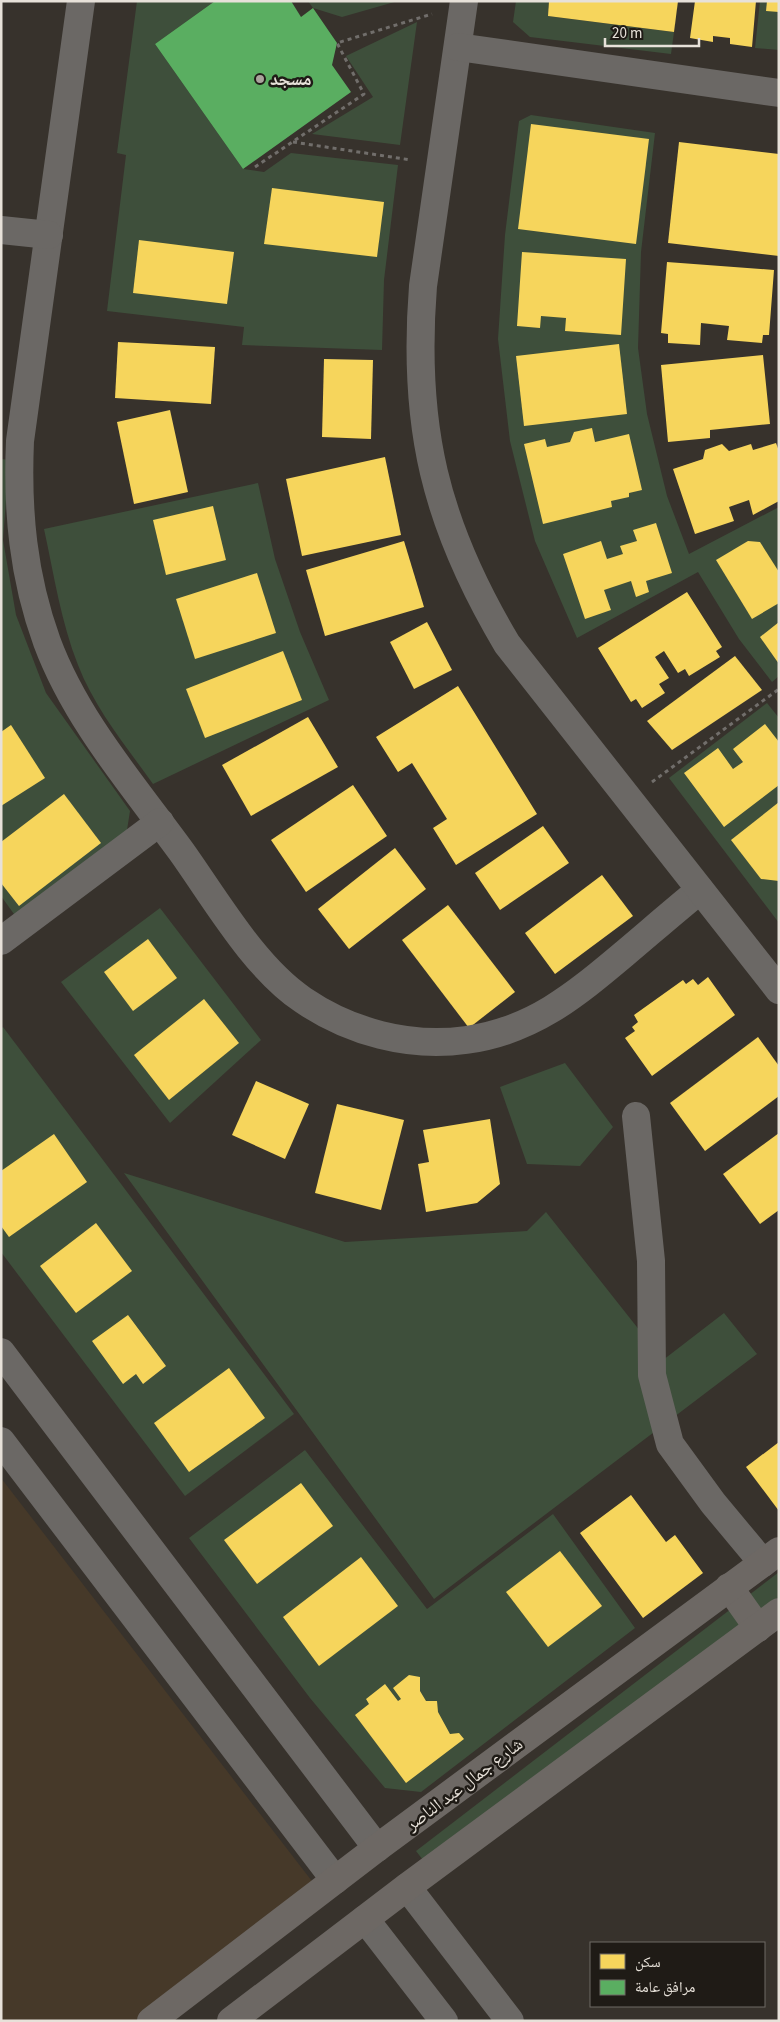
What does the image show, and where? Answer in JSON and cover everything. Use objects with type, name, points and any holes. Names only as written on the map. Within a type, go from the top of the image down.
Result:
[{"type":"main road","name":"شارع جمال عبد الناصر","points":[[151,2021],[377,1848],[771,1557]]},
{"type":"main road","points":[[232,2021],[407,1887],[768,1620],[729,1587]]},
{"type":"street","points":[[81,1],[20,441],[19,516],[26,565],[48,644],[64,681],[84,717],[259,960],[301,999],[325,1014],[370,1032],[408,1040],[437,1042],[466,1040],[495,1034],[523,1025],[550,1012],[574,996],[700,890]]},
{"type":"street","points":[[464,3],[424,286],[420,374],[423,418],[431,462],[443,510],[469,574],[507,644],[779,990]]},
{"type":"street","points":[[458,46],[779,93]]},
{"type":"street","points":[[1,230],[49,235]]},
{"type":"street","points":[[1,941],[160,822]]},
{"type":"street","points":[[636,1116],[651,1261],[652,1375],[670,1444],[713,1503],[771,1557]]},
{"type":"street","points":[[1,1352],[377,1848]]},
{"type":"street","points":[[1,1440],[335,1880]]},
{"type":"street","points":[[407,1887],[510,2021]]},
{"type":"street","points":[[365,1919],[444,2021]]},
{"type":"path","points":[[255,167],[364,94],[337,43],[464,3]]},
{"type":"path","points":[[292,142],[441,164]]},
{"type":"path","points":[[628,800],[779,689]]},
{"type":"shaded area","points":[[1,1478],[328,1902],[172,2021],[1,2021]]},
{"type":"green space","points":[[137,1],[215,1],[155,44],[243,169],[264,172],[291,153],[398,165],[384,280],[382,350],[242,345],[244,327],[107,311],[126,155],[117,153]]},
{"type":"green space","points":[[308,1],[398,1],[342,17],[313,8]]},
{"type":"green space","points":[[516,1],[549,1],[548,16],[674,32],[671,54],[530,37],[513,22]]},
{"type":"green space","points":[[760,1],[779,1],[779,50],[755,48]]},
{"type":"green space","points":[[417,22],[400,145],[312,134],[373,97],[346,56]]},
{"type":"green space","points":[[531,115],[655,133],[641,252],[638,348],[647,414],[667,496],[689,554],[779,507],[779,676],[772,682],[739,639],[698,572],[577,638],[535,541],[510,441],[498,339],[505,235],[519,121]]},
{"type":"green space","points":[[1,459],[9,460],[3,540],[16,615],[46,693],[130,811],[127,830],[19,921],[1,896]]},
{"type":"green space","points":[[258,483],[275,559],[300,632],[329,700],[153,784],[102,712],[78,665],[62,615],[44,529]]},
{"type":"green space","points":[[767,703],[779,718],[779,923],[669,778]]},
{"type":"green space","points":[[160,908],[261,1040],[170,1123],[61,982]]},
{"type":"green space","points":[[3,1027],[294,1414],[185,1496],[1,1252],[1,1029]]},
{"type":"green space","points":[[565,1063],[613,1127],[580,1166],[527,1164],[500,1087]]},
{"type":"green space","points":[[124,1173],[345,1242],[527,1231],[546,1212],[663,1360],[724,1313],[757,1354],[434,1599]]},
{"type":"green space","points":[[305,1450],[427,1609],[553,1514],[635,1628],[421,1792],[385,1788],[310,1698],[189,1538]]},
{"type":"green space","points":[[779,1572],[779,1602],[430,1869],[416,1851]]},
{"type":"building: سكن","points":[[549,1],[678,1],[674,32],[548,16]]},
{"type":"building: سكن","points":[[695,1],[756,1],[752,47],[730,44],[730,38],[713,36],[713,42],[690,38]]},
{"type":"building: سكن","points":[[767,1],[779,1],[779,12],[766,11]]},
{"type":"building: سكن","points":[[531,124],[649,139],[636,244],[518,229]]},
{"type":"building: سكن","points":[[679,142],[779,154],[779,256],[668,243]]},
{"type":"building: سكن","points":[[272,188],[384,202],[377,257],[264,244]]},
{"type":"building: سكن","points":[[139,240],[234,252],[227,304],[133,293]]},
{"type":"building: سكن","points":[[522,252],[626,259],[621,335],[565,331],[566,318],[541,316],[540,328],[517,326]]},
{"type":"building: سكن","points":[[667,262],[774,270],[769,335],[763,335],[762,343],[727,340],[729,326],[701,323],[700,345],[668,343],[668,334],[661,333]]},
{"type":"building: سكن","points":[[118,342],[215,347],[211,404],[115,398]]},
{"type":"building: سكن","points":[[619,344],[627,414],[524,426],[516,356]]},
{"type":"building: سكن","points":[[763,355],[770,424],[710,430],[710,438],[668,442],[661,365]]},
{"type":"building: سكن","points":[[324,359],[373,360],[371,439],[322,437]]},
{"type":"building: سكن","points":[[170,410],[188,492],[134,504],[117,422]]},
{"type":"building: سكن","points":[[592,428],[595,442],[629,434],[642,490],[629,493],[629,497],[611,501],[612,507],[543,524],[524,444],[545,439],[547,447],[570,442],[574,432]]},
{"type":"building: سكن","points":[[776,443],[779,451],[779,501],[753,515],[749,500],[729,507],[734,521],[695,534],[673,469],[703,459],[705,450],[722,444],[729,451],[751,444],[753,450]]},
{"type":"building: سكن","points":[[385,457],[401,535],[302,556],[286,479]]},
{"type":"building: سكن","points":[[213,506],[226,560],[166,575],[153,520]]},
{"type":"building: سكن","points":[[656,523],[672,573],[646,581],[649,592],[636,597],[631,581],[604,590],[611,610],[585,619],[563,554],[601,541],[607,559],[623,554],[620,546],[637,541],[633,530]]},
{"type":"building: سكن","points":[[404,541],[424,607],[325,636],[306,570]]},
{"type":"building: سكن","points":[[748,541],[760,542],[779,572],[779,603],[752,619],[716,560]]},
{"type":"building: سكن","points":[[257,573],[276,633],[195,659],[176,599]]},
{"type":"building: سكن","points":[[687,592],[722,647],[716,651],[720,657],[689,676],[685,669],[678,673],[664,651],[655,657],[669,678],[659,684],[665,693],[642,708],[636,699],[631,702],[598,648]]},
{"type":"building: سكن","points":[[427,622],[452,670],[414,689],[390,642]]},
{"type":"building: سكن","points":[[779,622],[779,664],[760,637]]},
{"type":"building: سكن","points":[[283,651],[302,700],[205,738],[186,689]]},
{"type":"building: سكن","points":[[735,656],[762,690],[672,750],[647,721]]},
{"type":"building: سكن","points":[[458,686],[537,814],[456,865],[433,828],[447,819],[412,763],[398,772],[376,737]]},
{"type":"building: سكن","points":[[308,717],[338,767],[251,816],[222,765]]},
{"type":"building: سكن","points":[[765,724],[779,742],[779,785],[724,827],[684,773],[718,748],[733,769],[743,762],[733,749]]},
{"type":"building: سكن","points":[[11,725],[45,778],[1,806],[1,732]]},
{"type":"building: سكن","points":[[353,785],[387,836],[306,892],[271,840]]},
{"type":"building: سكن","points":[[64,794],[101,843],[19,906],[1,883],[1,842]]},
{"type":"building: سكن","points":[[779,802],[779,881],[761,879],[731,840]]},
{"type":"building: سكن","points":[[543,826],[569,863],[500,910],[475,873]]},
{"type":"building: سكن","points":[[395,848],[426,889],[349,949],[318,909]]},
{"type":"building: سكن","points":[[602,875],[633,916],[555,974],[525,933]]},
{"type":"building: سكن","points":[[448,905],[515,992],[469,1028],[402,940]]},
{"type":"building: سكن","points":[[148,939],[177,978],[133,1011],[104,972]]},
{"type":"building: سكن","points":[[708,977],[735,1015],[652,1076],[625,1038],[635,1031],[632,1027],[638,1022],[634,1015],[683,980],[686,984],[693,979],[698,985]]},
{"type":"building: سكن","points":[[204,999],[239,1043],[169,1100],[134,1055]]},
{"type":"building: سكن","points":[[758,1037],[779,1066],[779,1096],[705,1151],[670,1103]]},
{"type":"building: سكن","points":[[256,1081],[309,1104],[285,1159],[232,1135]]},
{"type":"building: سكن","points":[[337,1104],[404,1120],[381,1210],[315,1193]]},
{"type":"building: سكن","points":[[490,1119],[500,1184],[477,1203],[426,1212],[418,1164],[429,1162],[423,1130]]},
{"type":"building: سكن","points":[[779,1133],[779,1210],[760,1224],[723,1174]]},
{"type":"building: سكن","points":[[54,1134],[87,1182],[9,1237],[1,1226],[1,1171]]},
{"type":"building: سكن","points":[[96,1223],[132,1271],[76,1313],[40,1266]]},
{"type":"building: سكن","points":[[128,1315],[166,1366],[143,1384],[136,1374],[123,1384],[92,1341]]},
{"type":"building: سكن","points":[[229,1368],[265,1418],[189,1472],[154,1423]]},
{"type":"building: سكن","points":[[779,1442],[779,1511],[746,1467]]},
{"type":"building: سكن","points":[[301,1483],[333,1526],[257,1584],[224,1540]]},
{"type":"building: سكن","points":[[631,1495],[666,1542],[675,1535],[703,1573],[643,1618],[580,1533]]},
{"type":"building: سكن","points":[[560,1551],[602,1606],[548,1647],[506,1592]]},
{"type":"building: سكن","points":[[361,1557],[398,1606],[319,1666],[283,1617]]},
{"type":"building: سكن","points":[[409,1675],[420,1677],[420,1691],[426,1701],[437,1701],[438,1712],[450,1734],[459,1733],[464,1739],[406,1783],[355,1715],[369,1704],[366,1699],[385,1684],[398,1701],[401,1699],[393,1688]]},
{"type":"building: مرافق عامة","name":"مسجد","points":[[215,1],[291,1],[301,17],[313,8],[337,43],[332,65],[351,92],[243,169],[155,44]]},
{"type":"place","name":"مسجد","points":[[260,79]]}]
